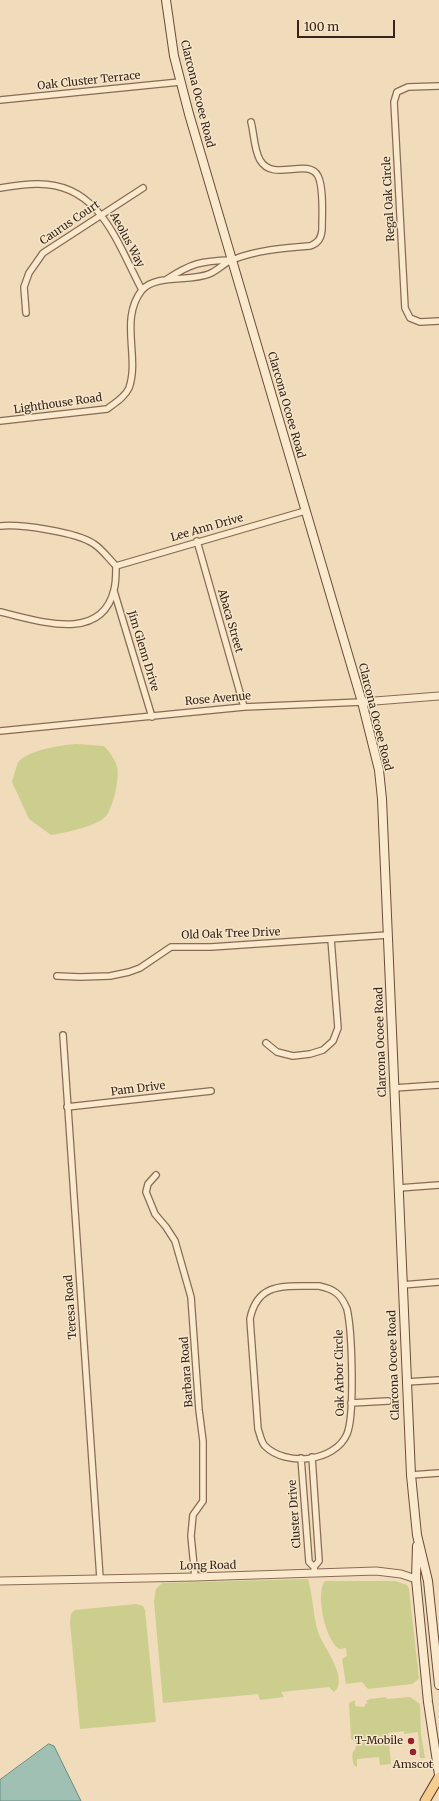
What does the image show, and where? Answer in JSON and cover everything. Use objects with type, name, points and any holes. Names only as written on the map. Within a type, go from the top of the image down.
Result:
[{"type":"main road","name":"Clarcona Ocoee Road","points":[[166,0],[174,56],[180,82],[362,702],[379,770],[388,935],[406,1382],[411,1475],[417,1535],[416,1579],[428,1702],[439,1776]]},
{"type":"main road","name":"Clarcona Ocoee Road","points":[[417,1535],[428,1581],[439,1686]]},
{"type":"main road","points":[[416,1579],[422,1590],[433,1631]]},
{"type":"main road","points":[[425,1801],[439,1776]]},
{"type":"street","name":"Oak Cluster Terrace","points":[[0,99],[180,82]]},
{"type":"street","name":"Regal Oak Circle","points":[[439,86],[408,87],[397,92],[394,102],[405,308],[410,318],[420,322],[439,321]]},
{"type":"street","points":[[165,280],[186,266],[204,261],[232,260],[268,251],[310,246],[316,243],[321,237],[320,183],[317,174],[306,169],[274,171],[265,166],[260,159],[251,122]]},
{"type":"street","name":"Aeolus Way","points":[[0,188],[37,184],[58,186],[77,192],[90,201],[102,214],[142,290]]},
{"type":"street","name":"Caurus Court","points":[[26,313],[24,287],[29,274],[41,257],[102,214],[143,188]]},
{"type":"street","points":[[142,290],[151,284],[165,280],[189,278],[209,274],[232,260]]},
{"type":"street","name":"Lighthouse Road","points":[[0,421],[107,409],[120,400],[129,389],[132,369],[130,319],[134,303],[142,290]]},
{"type":"street","name":"Lee Ann Drive","points":[[116,566],[197,541],[305,511]]},
{"type":"street","points":[[0,526],[14,524],[78,536],[94,544],[116,566],[114,591],[105,608],[92,620],[77,625],[64,625],[0,612]]},
{"type":"street","name":"Abaca Street","points":[[197,541],[244,707]]},
{"type":"street","name":"Jim Glenn Drive","points":[[114,591],[152,717]]},
{"type":"street","name":"Rose Avenue","points":[[0,731],[244,707],[362,702],[439,696]]},
{"type":"street","name":"Old Oak Tree Drive","points":[[57,976],[95,977],[129,972],[140,968],[171,947],[211,948],[388,935]]},
{"type":"street","points":[[266,1043],[278,1052],[293,1056],[324,1050],[333,1041],[338,1028],[331,939]]},
{"type":"street","name":"Teresa Road","points":[[63,1035],[100,1578]]},
{"type":"street","points":[[394,1088],[439,1085]]},
{"type":"street","name":"Pam Drive","points":[[67,1107],[211,1091]]},
{"type":"street","name":"Barbara Road","points":[[156,1176],[148,1184],[146,1192],[156,1214],[175,1241],[191,1297],[193,1316],[199,1410],[203,1441],[203,1501],[193,1516],[191,1536],[195,1577]]},
{"type":"street","points":[[398,1188],[439,1185]]},
{"type":"street","points":[[402,1285],[439,1282]]},
{"type":"street","name":"Oak Arbor Circle","points":[[319,1286],[336,1291],[343,1299],[349,1320],[352,1418],[347,1434],[337,1448],[326,1455],[312,1457],[301,1458],[281,1455],[271,1451],[263,1444],[258,1429],[250,1319],[252,1307],[262,1293],[277,1287],[319,1286]]},
{"type":"street","points":[[406,1382],[439,1380]]},
{"type":"street","points":[[351,1403],[388,1401]]},
{"type":"street","name":"Cluster Drive","points":[[301,1458],[309,1562],[315,1570],[319,1561],[312,1457]]},
{"type":"street","points":[[411,1475],[439,1473]]},
{"type":"street","name":"Long Road","points":[[0,1581],[195,1577],[315,1570],[376,1571],[401,1574],[416,1579]]},
{"type":"green space","points":[[76,744],[104,746],[112,756],[118,772],[117,785],[113,800],[109,812],[102,820],[64,833],[51,835],[29,819],[12,782],[18,763],[24,757],[46,749]]},
{"type":"green space","points":[[308,1579],[318,1632],[334,1662],[339,1679],[338,1686],[334,1692],[329,1687],[281,1692],[284,1697],[260,1700],[258,1694],[163,1703],[154,1601],[156,1589],[162,1583]]},
{"type":"green space","points":[[325,1581],[395,1581],[407,1585],[409,1589],[419,1679],[412,1684],[368,1689],[362,1682],[346,1684],[342,1659],[347,1656],[346,1648],[339,1649],[334,1644],[326,1627],[323,1616],[321,1596],[322,1587]]},
{"type":"green space","points":[[136,1604],[143,1606],[145,1610],[156,1722],[80,1729],[70,1622],[71,1614],[75,1610]]},
{"type":"green space","points":[[386,1697],[387,1699],[410,1697],[420,1704],[421,1734],[425,1758],[420,1758],[418,1732],[404,1734],[404,1731],[388,1733],[391,1764],[380,1765],[379,1757],[357,1759],[357,1767],[354,1765],[352,1758],[353,1752],[356,1748],[355,1741],[351,1739],[349,1703],[355,1700],[355,1706],[365,1707],[365,1704],[368,1703],[366,1701],[370,1699]]},
{"type":"shaded area","points":[[49,1744],[54,1746],[81,1801],[0,1801],[0,1780]]},
{"type":"place","name":"T-Mobile","points":[[411,1741]]},
{"type":"place","name":"Amscot","points":[[413,1752]]}]
